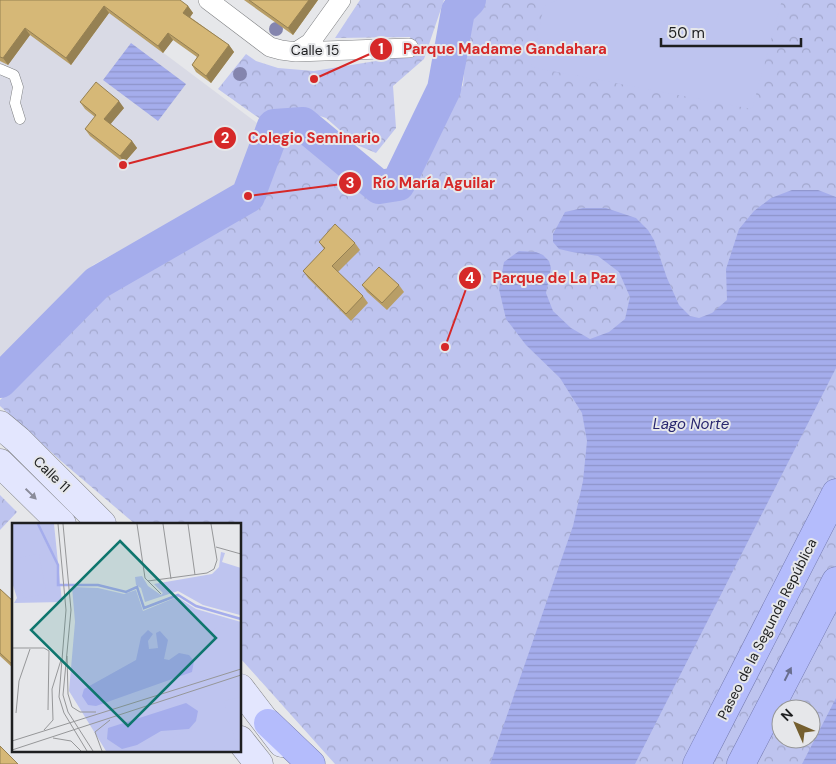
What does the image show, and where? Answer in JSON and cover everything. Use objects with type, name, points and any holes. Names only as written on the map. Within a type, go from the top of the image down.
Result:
[{"type":"highway","name":"Paseo de la Segunda República","points":[[698,762],[836,493]]},
{"type":"highway","points":[[741,764],[836,581]]},
{"type":"highway","points":[[268,723],[311,764]]},
{"type":"highway","points":[[748,764],[754,738]]},
{"type":"main road","name":"Calle 11","points":[[9,433],[101,523]]},
{"type":"main road","name":"Calle 11","points":[[0,463],[61,523]]},
{"type":"main road","points":[[241,689],[298,764]]},
{"type":"main road","points":[[241,741],[259,764]]},
{"type":"street","name":"Calle 15","points":[[208,0],[270,46],[281,50],[296,52],[408,48]]},
{"type":"street","points":[[296,52],[310,43],[341,0]]},
{"type":"lane","points":[[0,69],[14,76],[18,87],[16,103],[20,119]]},
{"type":"shaded area","points":[[0,0],[101,6],[257,123],[255,143],[237,187],[93,265],[0,365]]},
{"type":"green space","points":[[360,0],[444,0],[424,59],[393,86],[396,128],[376,153],[357,145],[326,118],[296,108],[259,118],[218,89],[246,54],[256,61],[278,68],[314,71],[413,55],[410,37],[335,38]]},
{"type":"green space","points":[[485,0],[836,0],[836,764],[335,764],[241,659],[241,523],[134,523],[0,406],[0,400],[107,295],[247,209],[264,189],[282,140],[301,138],[376,194],[402,199],[463,85],[469,20]]},
{"type":"green space","points":[[557,0],[782,0],[752,109],[531,67],[544,6]]},
{"type":"green space","points":[[0,495],[17,512],[0,530]]},
{"type":"water","points":[[131,43],[186,84],[158,121],[103,80]]},
{"type":"water","name":"Lago Norte","points":[[792,190],[818,190],[836,197],[836,368],[635,764],[490,764],[573,526],[583,481],[587,441],[582,413],[560,378],[526,345],[506,319],[499,289],[504,262],[519,251],[536,252],[543,255],[549,261],[551,268],[546,293],[553,311],[571,328],[590,339],[609,332],[625,319],[630,297],[619,272],[598,256],[559,249],[553,242],[553,234],[565,212],[583,208],[606,208],[636,218],[648,230],[654,240],[667,278],[679,305],[690,316],[699,318],[712,313],[727,300],[726,269],[739,229],[754,211],[771,198]]},
{"type":"water","points":[[836,698],[836,764],[802,764],[810,749],[821,749],[821,727]]},
{"type":"building","points":[[0,0],[180,0],[188,6],[183,13],[229,45],[206,76],[192,65],[199,55],[168,33],[158,46],[104,6],[66,58],[25,28],[3,58],[0,57]]},
{"type":"building","points":[[249,0],[309,0],[288,28]]},
{"type":"building","points":[[96,82],[119,101],[104,119],[132,141],[120,156],[85,129],[96,115],[80,102]]},
{"type":"building","points":[[335,224],[355,243],[332,266],[363,296],[346,314],[303,271],[325,248],[319,242]]},
{"type":"building","points":[[379,267],[399,285],[382,303],[362,285]]},
{"type":"building","points":[[0,589],[12,600],[12,664],[0,653]]},
{"type":"building","points":[[0,746],[18,764],[0,764]]},
{"type":"waterway","points":[[0,381],[97,283],[248,196],[274,126],[303,124],[379,187],[398,184],[444,89],[458,11],[469,0]]},
{"type":"place","name":"Parque Madame Gandahara","points":[[314,79]]},
{"type":"place","name":"Colegio Seminario","points":[[123,165]]},
{"type":"place","name":"Río María Aguilar","points":[[248,196]]},
{"type":"place","name":"Parque de La Paz","points":[[445,347]]}]
